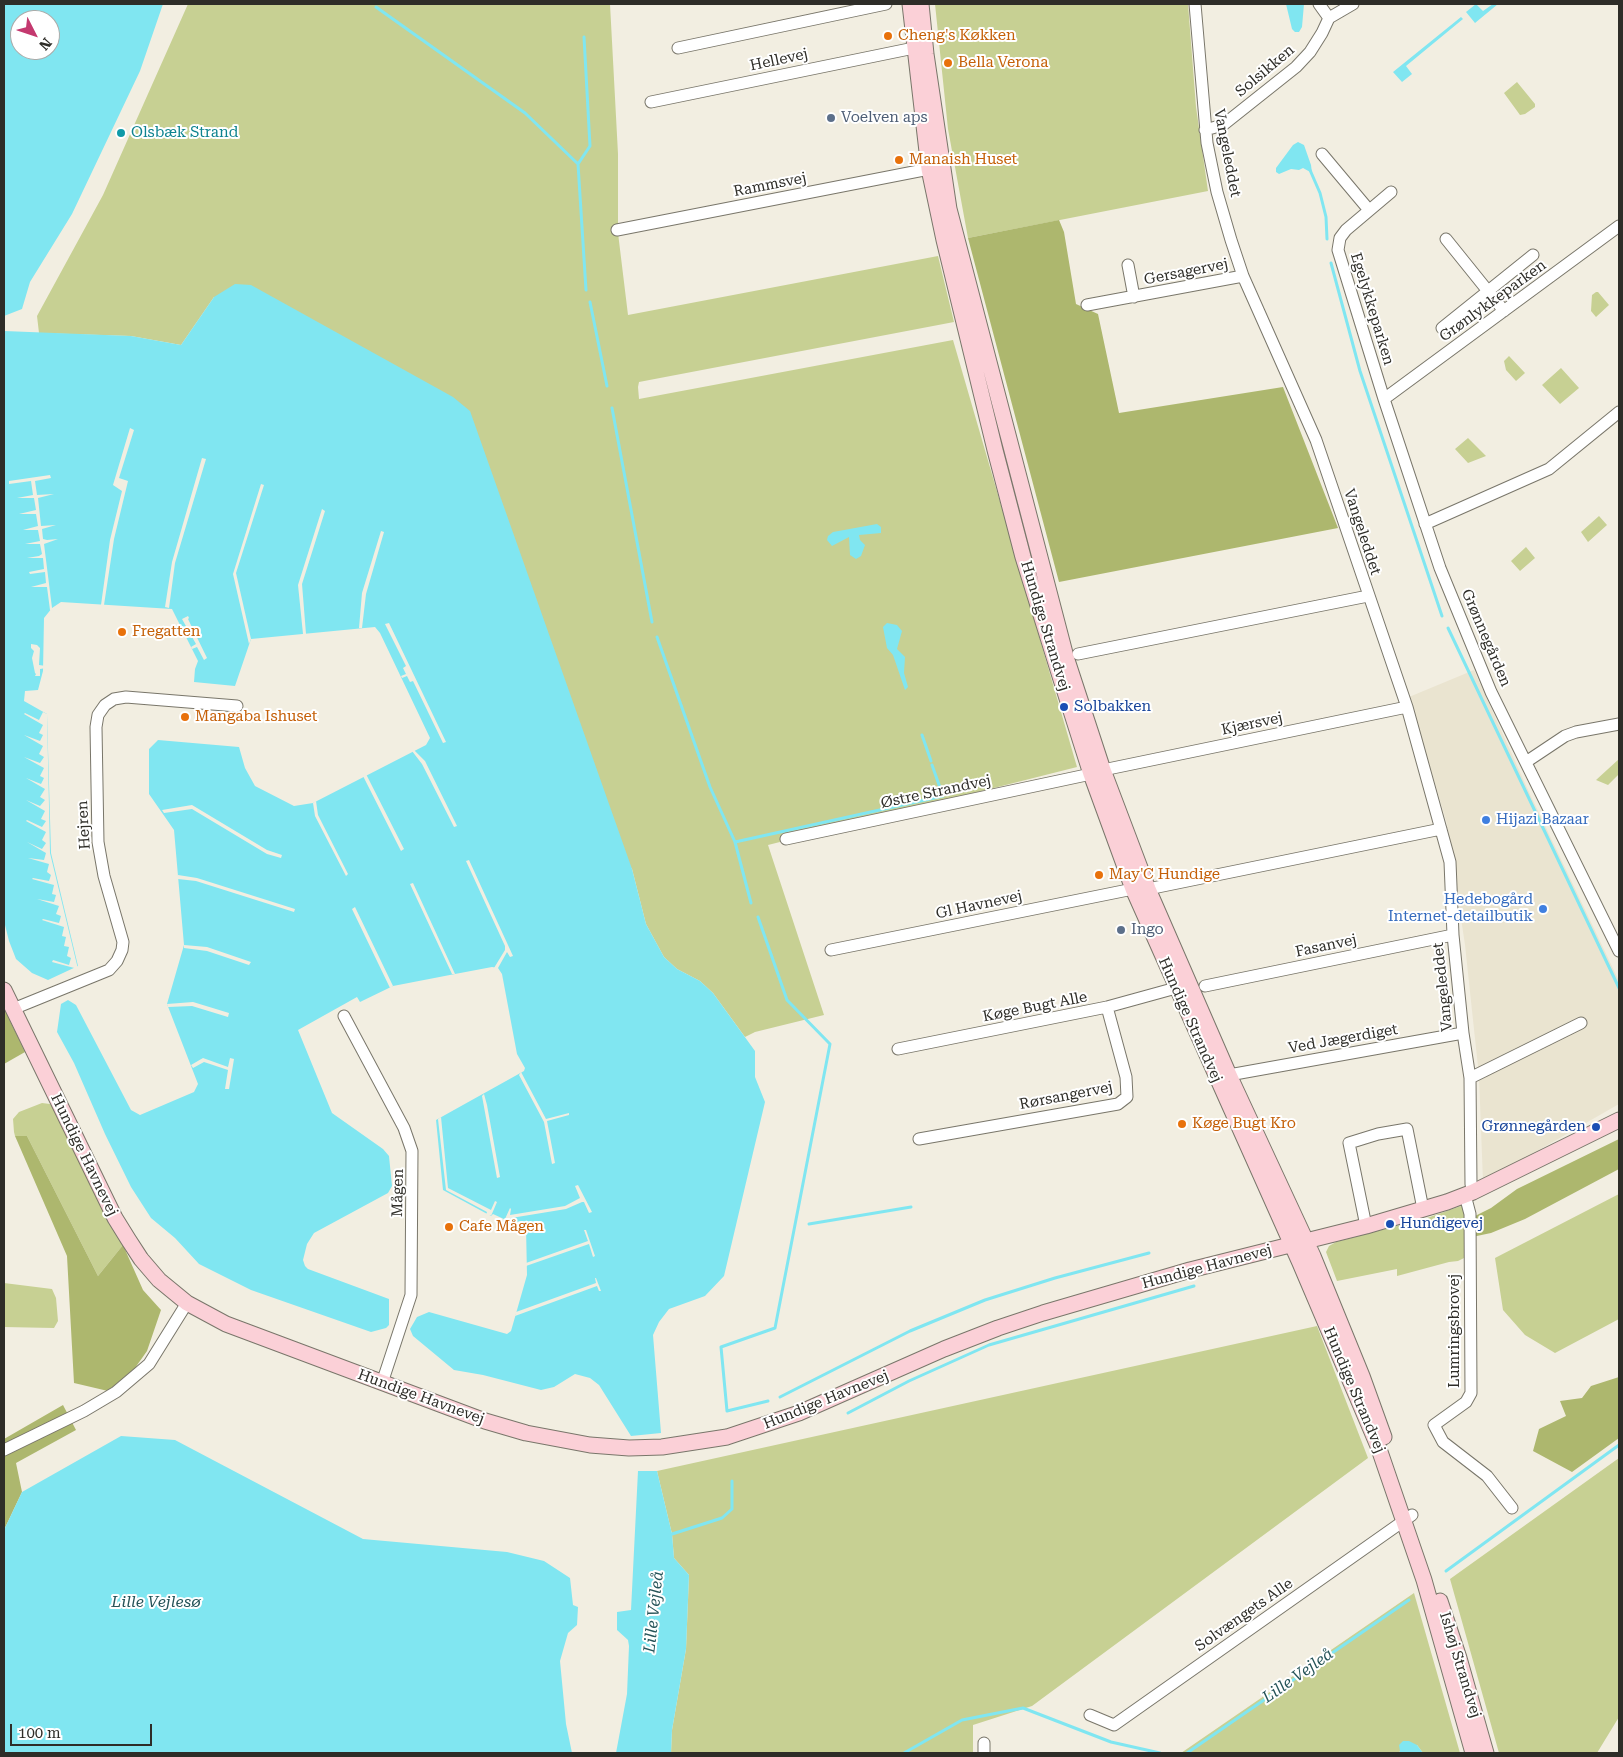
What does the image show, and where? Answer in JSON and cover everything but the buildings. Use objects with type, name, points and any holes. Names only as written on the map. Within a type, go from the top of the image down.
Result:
[{"type":"main road","name":"Hundige Strandvej","points":[[910,4],[929,169],[944,240],[1014,522],[1056,664],[1097,772],[1229,1075],[1299,1243]]},
{"type":"main road","name":"Hundige Strandvej","points":[[921,4],[926,54],[949,209],[1097,772],[1133,889],[1176,988],[1362,1376],[1429,1579]]},
{"type":"main road","name":"Hundige Havnevej","points":[[4,990],[115,1218],[141,1259],[159,1280],[187,1303],[226,1324],[382,1383],[526,1433],[590,1445],[629,1448],[662,1447],[727,1438],[800,1413],[944,1349],[998,1328],[1190,1270],[1299,1243]]},
{"type":"main road","points":[[1299,1243],[1424,1210],[1469,1193],[1619,1120]]},
{"type":"main road","name":"Ishøj Strandvej","points":[[1429,1579],[1473,1753]]},
{"type":"main road","name":"Ishøj Strandvej","points":[[1429,1579],[1459,1658],[1486,1753]]},
{"type":"street","points":[[678,48],[886,4]]},
{"type":"street","name":"Vangeleddet","points":[[1195,4],[1205,130],[1218,192],[1243,276],[1316,440],[1407,707],[1450,862],[1453,935],[1463,1033],[1470,1078],[1471,1184],[1469,1193]]},
{"type":"street","points":[[1319,4],[1328,18],[1353,4]]},
{"type":"street","name":"Solsikken","points":[[1205,130],[1223,125],[1296,67],[1314,46],[1328,18]]},
{"type":"street","name":"Hellevej","points":[[650,102],[914,48]]},
{"type":"street","points":[[1322,154],[1369,210]]},
{"type":"street","name":"Rammsvej","points":[[617,230],[929,169]]},
{"type":"street","name":"Egelykkeparken","points":[[1384,399],[1338,250],[1340,238],[1346,230],[1391,192]]},
{"type":"street","name":"Grønlykkeparken","points":[[1384,399],[1619,226]]},
{"type":"street","points":[[1446,239],[1504,311]]},
{"type":"street","points":[[1442,328],[1533,255]]},
{"type":"street","name":"Gersagervej","points":[[1128,265],[1134,297]]},
{"type":"street","name":"Gersagervej","points":[[1087,305],[1243,276]]},
{"type":"street","name":"Grønnegården","points":[[1384,399],[1440,568],[1490,690],[1619,951]]},
{"type":"street","points":[[1425,524],[1549,469],[1619,412]]},
{"type":"street","points":[[1078,654],[1368,596]]},
{"type":"street","name":"Hejren","points":[[14,1009],[109,970],[122,950],[123,942],[104,876],[98,842],[96,727],[98,715],[104,705],[114,699],[126,697],[237,706]]},
{"type":"street","name":"Kjærsvej","points":[[1097,772],[1407,707]]},
{"type":"street","points":[[1526,762],[1565,736],[1576,732],[1619,724]]},
{"type":"street","name":"Østre Strandvej","points":[[786,839],[1097,772]]},
{"type":"street","points":[[1148,889],[1441,829]]},
{"type":"street","name":"Gl Havnevej","points":[[831,950],[1133,889]]},
{"type":"street","name":"Fasanvej","points":[[1205,986],[1453,935]]},
{"type":"street","name":"Køge Bugt Alle","points":[[898,1049],[1107,1008],[1176,988]]},
{"type":"street","name":"Rørsangervej","points":[[919,1139],[1118,1104],[1127,1097],[1126,1077],[1107,1008]]},
{"type":"street","name":"Mågen","points":[[344,1016],[404,1128],[412,1151],[411,1296],[382,1383]]},
{"type":"street","points":[[1470,1078],[1581,1023]]},
{"type":"street","name":"Ved Jægerdiget","points":[[1229,1075],[1463,1033]]},
{"type":"street","points":[[1366,1226],[1349,1143],[1378,1134],[1407,1129],[1424,1210]]},
{"type":"street","name":"Lumringsbrovej","points":[[1469,1193],[1471,1393],[1466,1402],[1434,1426],[1443,1442],[1487,1476],[1512,1508]]},
{"type":"street","points":[[4,1450],[84,1411],[116,1392],[149,1364],[187,1303]]},
{"type":"street","name":"Solvængets Alle","points":[[1090,1715],[1114,1725],[1408,1518]]},
{"type":"shaded area","points":[[1474,670],[1528,790],[1619,981],[1619,1104],[1483,1182],[1479,1076],[1465,945],[1447,824],[1409,697]]},
{"type":"green space","points":[[188,4],[610,4],[618,154],[618,233],[628,315],[938,256],[954,322],[639,382],[638,387],[639,399],[953,340],[1077,767],[768,845],[824,1015],[755,1032],[745,1037],[713,993],[700,981],[677,969],[664,957],[646,924],[632,869],[214,297],[181,345],[131,336],[39,333],[37,316],[103,195]]},
{"type":"green space","points":[[935,4],[1188,4],[1196,107],[1208,191],[968,238],[948,129]]},
{"type":"green space","points":[[1517,82],[1535,104],[1535,107],[1520,115],[1504,93]]},
{"type":"green space","points":[[1059,220],[1064,232],[1076,304],[1098,314],[1119,413],[1283,387],[1338,528],[1059,582],[968,238]]},
{"type":"green space","points":[[1596,292],[1609,305],[1596,317],[1591,311],[1592,295]]},
{"type":"green space","points":[[1509,356],[1525,373],[1516,381],[1506,370],[1504,361]]},
{"type":"green space","points":[[1561,368],[1579,388],[1560,404],[1542,385]]},
{"type":"green space","points":[[1468,438],[1486,456],[1468,463],[1455,449]]},
{"type":"green space","points":[[1599,516],[1607,525],[1588,542],[1581,532]]},
{"type":"green space","points":[[1526,547],[1535,558],[1520,571],[1511,561]]},
{"type":"green space","points":[[1619,759],[1619,774],[1608,785],[1596,780]]},
{"type":"green space","points":[[4,1008],[25,1052],[4,1064]]},
{"type":"green space","points":[[42,1103],[50,1104],[57,1113],[123,1245],[98,1276],[27,1136],[15,1136],[13,1119],[19,1112]]},
{"type":"green space","points":[[15,1136],[27,1136],[98,1276],[123,1245],[143,1290],[161,1310],[147,1351],[135,1368],[108,1391],[74,1383],[67,1256]]},
{"type":"green space","points":[[1619,1139],[1619,1169],[1525,1219],[1491,1233],[1472,1237],[1473,1217],[1491,1208],[1517,1189]]},
{"type":"green space","points":[[1619,1194],[1619,1319],[1555,1353],[1525,1335],[1503,1310],[1495,1258]]},
{"type":"green space","points":[[1461,1206],[1467,1211],[1466,1256],[1464,1258],[1397,1276],[1397,1269],[1337,1281],[1326,1252],[1329,1246],[1336,1242],[1427,1218]]},
{"type":"green space","points":[[4,1283],[52,1289],[56,1298],[58,1321],[54,1328],[4,1327]]},
{"type":"green space","points":[[1317,1326],[1368,1458],[1032,1706],[973,1725],[973,1753],[671,1753],[672,1730],[686,1649],[689,1575],[674,1558],[672,1534],[657,1471]]},
{"type":"green space","points":[[1619,1377],[1619,1438],[1572,1472],[1533,1451],[1539,1429],[1566,1416],[1560,1401],[1582,1398],[1591,1386]]},
{"type":"green space","points":[[63,1405],[76,1430],[16,1463],[22,1492],[4,1530],[4,1439]]},
{"type":"green space","points":[[1619,1458],[1619,1717],[1597,1753],[1499,1753],[1450,1579]]},
{"type":"green space","points":[[1414,1593],[1460,1753],[1423,1753],[1417,1745],[1399,1753],[1181,1753]]},
{"type":"water","points":[[4,4],[163,4],[140,71],[72,214],[30,282],[22,309],[4,316]]},
{"type":"water","points":[[1286,4],[1304,4],[1302,27],[1299,32],[1295,32],[1292,29]]},
{"type":"water","points":[[1476,4],[1483,11],[1493,4],[1498,4],[1475,23],[1466,12]]},
{"type":"water","points":[[1461,17],[1463,19],[1406,66],[1412,74],[1402,82],[1393,72]]},
{"type":"water","points":[[1298,142],[1304,145],[1312,173],[1303,168],[1299,170],[1291,169],[1279,174],[1276,172],[1276,168],[1293,145]]},
{"type":"water","points":[[235,284],[251,285],[453,397],[470,411],[632,869],[646,924],[664,957],[677,969],[700,981],[713,993],[755,1051],[755,1077],[765,1102],[724,1276],[705,1296],[669,1309],[659,1322],[653,1335],[661,1433],[631,1436],[599,1385],[590,1378],[575,1374],[554,1387],[541,1390],[483,1375],[454,1370],[413,1336],[410,1329],[417,1317],[429,1312],[507,1334],[511,1331],[527,1275],[526,1227],[524,1223],[521,1221],[508,1224],[510,1219],[506,1220],[493,1214],[491,1216],[443,1190],[436,1120],[524,1071],[525,1068],[517,1054],[502,974],[498,968],[492,967],[393,986],[360,1002],[357,997],[298,1030],[332,1113],[383,1149],[389,1156],[392,1186],[388,1193],[314,1233],[307,1244],[303,1260],[308,1269],[389,1299],[389,1325],[386,1328],[371,1332],[251,1290],[199,1264],[175,1238],[151,1218],[131,1187],[74,1063],[57,1032],[61,1004],[68,1000],[76,1005],[131,1110],[140,1115],[194,1092],[198,1084],[167,1004],[184,945],[174,830],[149,794],[149,749],[158,740],[239,747],[245,768],[255,786],[294,806],[313,803],[426,745],[430,738],[380,633],[375,627],[251,639],[235,686],[194,682],[198,661],[172,609],[61,602],[52,608],[44,618],[43,671],[38,690],[25,691],[24,701],[47,714],[51,853],[78,966],[48,980],[32,973],[16,959],[9,941],[4,921],[4,331],[131,336],[181,345],[214,297]]},
{"type":"water","points":[[877,524],[881,527],[881,533],[859,535],[860,540],[865,545],[861,556],[856,559],[850,555],[849,537],[832,546],[827,540],[828,536],[833,532]]},
{"type":"water","points":[[887,623],[897,625],[902,631],[897,649],[905,657],[904,673],[908,687],[905,690],[893,655],[887,648],[883,627]]},
{"type":"water","name":"Lille Vejlesø","points":[[121,1436],[175,1440],[363,1539],[507,1552],[544,1561],[570,1578],[573,1605],[578,1607],[577,1625],[568,1633],[560,1661],[566,1724],[572,1753],[4,1753],[4,1530],[22,1492]]},
{"type":"water","points":[[638,1471],[657,1471],[672,1534],[674,1558],[689,1575],[686,1649],[672,1730],[671,1753],[616,1753],[627,1694],[629,1646],[628,1640],[617,1630],[617,1612],[631,1610]]},
{"type":"water","points":[[1403,1741],[1409,1741],[1417,1745],[1423,1753],[1399,1753],[1399,1745]]},
{"type":"pier","points":[[130,428],[134,430],[119,478],[128,481],[114,539],[104,605],[101,605],[110,540],[122,491],[113,485]]},
{"type":"pier","points":[[202,458],[206,459],[175,563],[169,608],[165,607],[172,562]]},
{"type":"pier","points":[[50,475],[51,478],[35,481],[37,495],[54,494],[38,498],[41,526],[56,525],[42,529],[43,539],[58,539],[44,544],[52,608],[55,610],[52,611],[50,610],[47,587],[31,587],[46,583],[45,572],[30,574],[29,572],[44,569],[43,558],[27,558],[42,554],[40,544],[25,544],[40,541],[38,530],[23,530],[38,526],[36,514],[19,514],[36,510],[34,498],[17,498],[33,495],[31,481],[9,484],[9,481]]},
{"type":"pier","points":[[261,484],[264,485],[236,573],[251,639],[249,644],[233,574]]},
{"type":"pier","points":[[322,509],[325,511],[302,584],[306,634],[303,634],[298,585]]},
{"type":"pier","points":[[381,531],[384,532],[366,594],[362,628],[359,628],[362,593]]},
{"type":"pier","points":[[188,616],[207,658],[204,660],[197,647],[192,649],[191,647],[196,644],[182,619]]},
{"type":"pier","points":[[389,623],[446,742],[443,743],[413,681],[410,682],[407,676],[402,678],[401,676],[406,674],[403,668],[406,666],[385,624]]},
{"type":"pier","points":[[31,644],[37,645],[40,648],[39,665],[46,666],[46,668],[40,669],[40,676],[35,676],[32,658],[34,651],[31,648]]},
{"type":"pier","points":[[43,712],[47,714],[50,853],[78,969],[52,962],[53,960],[69,965],[71,958],[67,956],[69,947],[64,946],[66,937],[62,936],[64,927],[42,920],[59,923],[61,916],[56,914],[59,906],[37,899],[54,902],[56,895],[52,894],[54,885],[32,879],[49,881],[51,875],[47,872],[49,864],[28,858],[44,860],[46,853],[27,842],[42,849],[46,843],[42,840],[46,832],[26,821],[42,827],[46,821],[41,819],[45,811],[26,800],[40,806],[45,800],[40,797],[45,789],[26,778],[41,784],[44,778],[40,776],[44,768],[24,757],[40,763],[44,757],[39,754],[43,746],[24,735],[40,741],[43,735],[39,733],[43,725],[24,714],[39,720]]},
{"type":"pier","points":[[414,750],[425,761],[457,826],[454,827],[422,764],[412,751]]},
{"type":"pier","points":[[366,774],[404,849],[401,851],[363,776]]},
{"type":"pier","points":[[316,801],[318,815],[348,874],[346,876],[315,816],[313,803]]},
{"type":"pier","points":[[192,805],[267,850],[282,855],[281,858],[267,854],[192,809],[164,813],[162,810]]},
{"type":"pier","points":[[469,860],[513,956],[510,957],[507,952],[498,968],[494,968],[505,950],[505,946],[466,861]]},
{"type":"pier","points":[[178,875],[197,878],[295,909],[294,912],[196,881],[178,879]]},
{"type":"pier","points":[[413,883],[455,974],[452,974],[410,884]]},
{"type":"pier","points":[[355,907],[393,986],[390,988],[352,909]]},
{"type":"pier","points":[[184,945],[207,947],[251,962],[249,965],[207,951],[184,948]]},
{"type":"pier","points":[[193,1002],[229,1013],[228,1017],[192,1006],[168,1007],[167,1004]]},
{"type":"pier","points":[[203,1058],[228,1067],[230,1058],[234,1059],[229,1089],[225,1089],[228,1070],[204,1062],[193,1068],[191,1065]]},
{"type":"pier","points":[[521,1072],[546,1119],[569,1113],[569,1115],[547,1121],[555,1163],[552,1164],[544,1122],[519,1075]]},
{"type":"pier","points":[[484,1094],[500,1177],[497,1178],[482,1096]]},
{"type":"pier","points":[[441,1117],[448,1188],[491,1210],[495,1201],[497,1202],[491,1216],[488,1217],[486,1215],[487,1212],[446,1190],[438,1119]]},
{"type":"pier","points":[[578,1185],[592,1212],[589,1213],[584,1202],[582,1202],[566,1209],[505,1219],[510,1208],[510,1215],[565,1206],[580,1198],[575,1186]]},
{"type":"pier","points":[[584,1230],[586,1230],[595,1256],[593,1257],[589,1244],[526,1266],[526,1263],[588,1241]]},
{"type":"pier","points":[[595,1278],[601,1291],[599,1291],[597,1286],[515,1316],[516,1312],[596,1283]]},
{"type":"waterway","points":[[376,7],[525,113],[578,164],[586,290]]},
{"type":"waterway","points":[[578,164],[590,146],[584,37]]},
{"type":"waterway","points":[[1310,170],[1320,193],[1326,217],[1327,239]]},
{"type":"waterway","points":[[1331,263],[1360,371],[1442,616]]},
{"type":"waterway","points":[[590,302],[607,386]]},
{"type":"waterway","points":[[612,408],[652,622]]},
{"type":"waterway","points":[[1448,628],[1619,988]]},
{"type":"waterway","points":[[657,637],[710,787],[735,842],[751,903]]},
{"type":"waterway","points":[[922,735],[931,761]]},
{"type":"waterway","points":[[735,842],[943,796],[932,765]]},
{"type":"waterway","points":[[758,917],[787,1000],[830,1044],[775,1328],[721,1347],[727,1411],[768,1401]]},
{"type":"waterway","points":[[809,1224],[911,1207]]},
{"type":"waterway","points":[[780,1397],[910,1331],[985,1300],[1055,1278],[1149,1253]]},
{"type":"waterway","points":[[848,1413],[909,1381],[989,1345],[1194,1286]]},
{"type":"waterway","name":"Lille Vejleå","points":[[1446,1571],[1619,1445]]},
{"type":"waterway","points":[[669,1535],[722,1518],[732,1509],[732,1481]]},
{"type":"waterway","name":"Lille Vejleå","points":[[1187,1753],[1409,1600]]},
{"type":"waterway","name":"Lille Vejleå","points":[[904,1753],[962,1720],[1023,1708],[1111,1742],[1160,1753]]},
{"type":"place","name":"Cheng's Køkken","points":[[888,36]]},
{"type":"place","name":"Bella Verona","points":[[948,63]]},
{"type":"place","name":"Voelven aps","points":[[831,118]]},
{"type":"place","name":"Olsbæk Strand","points":[[121,133]]},
{"type":"place","name":"Manaish Huset","points":[[899,160]]},
{"type":"place","name":"Fregatten","points":[[122,632]]},
{"type":"place","name":"Solbakken","points":[[1064,707]]},
{"type":"place","name":"Mangaba Ishuset","points":[[185,717]]},
{"type":"place","name":"Hijazi Bazaar","points":[[1486,820]]},
{"type":"place","name":"May'C Hundige","points":[[1099,875]]},
{"type":"place","name":"Hedebogård Internet-detailbutik","points":[[1543,909]]},
{"type":"place","name":"Ingo","points":[[1121,930]]},
{"type":"place","name":"Køge Bugt Kro","points":[[1182,1124]]},
{"type":"place","name":"Grønnegården","points":[[1596,1127]]},
{"type":"place","name":"Hundigevej","points":[[1390,1224]]},
{"type":"place","name":"Cafe Mågen","points":[[449,1227]]}]
